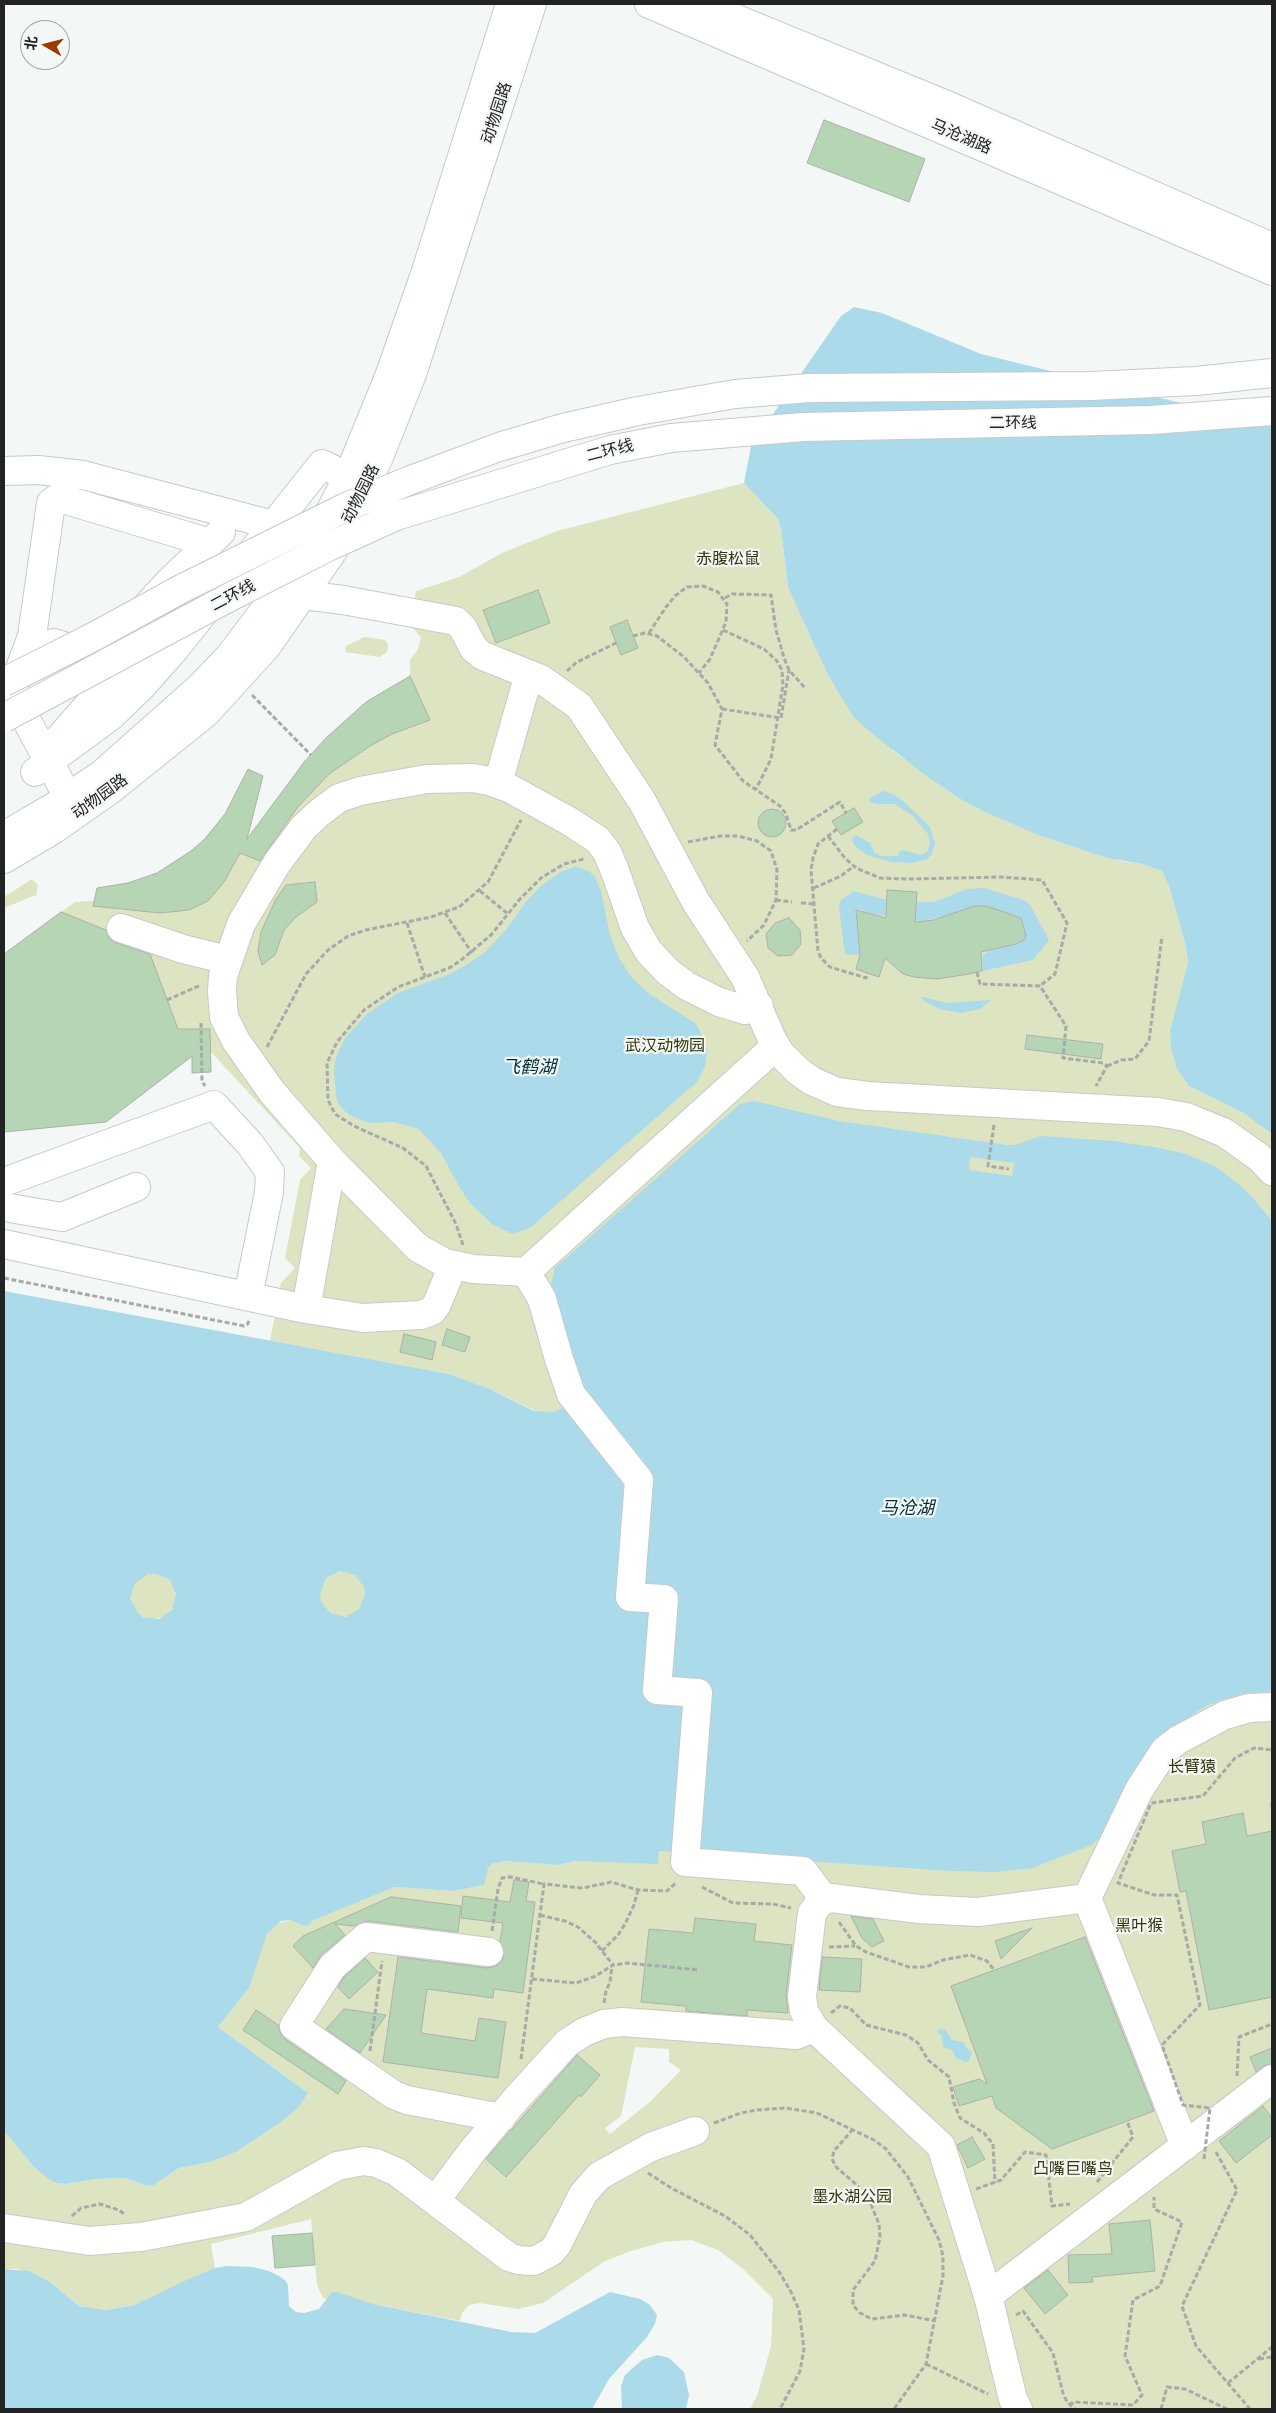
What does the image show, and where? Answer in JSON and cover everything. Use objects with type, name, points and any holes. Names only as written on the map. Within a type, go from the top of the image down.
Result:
[{"type":"main road","name":"动物园路","points":[[4,836],[61,802],[122,758],[199,688],[229,657],[310,550],[348,477],[390,374],[426,271],[510,4]]},
{"type":"main road","name":"动物园路","points":[[4,859],[70,819],[133,774],[206,713],[267,646],[333,551],[364,489],[412,374],[532,4]]},
{"type":"main road","name":"马沧湖路","points":[[649,4],[1272,271]]},
{"type":"main road","name":"马沧湖路","points":[[700,4],[949,106],[1272,247]]},
{"type":"main road","name":"二环线","points":[[4,682],[180,589],[346,507],[408,481],[500,447],[563,428],[638,411],[735,394],[809,388],[1090,386],[1272,374]]},
{"type":"main road","name":"二环线","points":[[4,718],[228,598],[330,546],[396,516],[610,450],[671,438],[803,427],[1151,420],[1272,411]]},
{"type":"main road","points":[[32,636],[104,659],[134,620],[210,543],[257,520],[322,464],[348,477]]},
{"type":"main road","points":[[4,471],[38,470],[83,475],[257,520]]},
{"type":"main road","points":[[61,802],[13,695],[15,682],[32,636],[51,503],[56,499],[210,543]]},
{"type":"main road","points":[[43,763],[111,716],[142,686],[174,650],[257,520]]},
{"type":"main road","points":[[303,595],[452,620],[463,628],[474,649],[483,656],[540,679],[579,706],[642,801],[706,919],[742,947],[745,976],[776,1046],[785,1059],[804,1076],[819,1085],[837,1092],[893,1098],[1158,1112],[1200,1121],[1225,1133],[1260,1158],[1272,1172]]},
{"type":"main road","points":[[498,783],[540,679]]},
{"type":"main road","points":[[4,718],[43,763]]},
{"type":"main road","points":[[217,974],[241,924],[277,863],[304,826],[338,798],[390,784],[427,779],[473,778],[498,783],[588,832],[607,852],[636,928],[649,952],[668,972],[687,986],[719,1002],[745,1010],[759,1006]]},
{"type":"main road","points":[[121,928],[200,953],[217,974],[222,992],[224,1017],[236,1042],[256,1073],[332,1160],[405,1237],[425,1254],[460,1266],[526,1272],[776,1046]]},
{"type":"main road","points":[[4,1182],[214,1105],[250,1144],[270,1172],[269,1192],[252,1296]]},
{"type":"main road","points":[[306,1309],[332,1160]]},
{"type":"main road","points":[[4,1207],[62,1217],[136,1187]]},
{"type":"main road","points":[[4,1244],[306,1309],[363,1318],[427,1314],[435,1308],[460,1266]]},
{"type":"main road","points":[[526,1272],[542,1299],[568,1388],[576,1402],[639,1480],[630,1597],[664,1599],[657,1690],[698,1693],[685,1863],[803,1871],[818,1906],[802,1997],[804,2011],[814,2028],[941,2146],[988,2296],[1013,2399],[1018,2409]]},
{"type":"main road","points":[[1195,2156],[1087,1898],[1139,1790],[1165,1750],[1178,1740],[1225,1715],[1249,1708],[1272,1707]]},
{"type":"main road","points":[[818,1906],[865,1901],[952,1911],[978,1912],[1087,1898]]},
{"type":"main road","points":[[489,1952],[366,1937],[332,1968],[294,2026],[394,2095],[407,2100],[501,2118]]},
{"type":"main road","points":[[435,2200],[474,2148],[567,2043],[584,2032],[610,2023],[622,2022],[796,2035],[814,2028]]},
{"type":"main road","points":[[988,2296],[1195,2156],[1272,2079]]},
{"type":"main road","points":[[4,2228],[89,2242],[141,2237],[246,2217],[337,2166],[364,2161],[376,2163],[397,2172],[509,2256],[518,2260],[534,2261],[551,2252],[557,2245],[576,2206],[590,2185],[599,2176],[632,2157],[695,2130]]},
{"type":"path","points":[[649,633],[675,596],[688,587],[697,586],[718,592],[725,598],[727,614],[723,630],[710,659],[699,673]]},
{"type":"path","points":[[725,598],[732,594],[771,595],[778,642],[789,670],[806,689]]},
{"type":"path","points":[[723,630],[758,645],[772,655],[780,665],[782,685],[771,759],[756,789]]},
{"type":"path","points":[[633,636],[649,633],[657,636],[684,656],[708,683],[722,709],[716,745],[742,781],[780,806],[786,814],[791,830],[796,830],[840,802],[846,813]]},
{"type":"path","points":[[540,679],[616,643]]},
{"type":"path","points":[[722,709],[781,718],[789,670]]},
{"type":"path","points":[[238,680],[310,755]]},
{"type":"path","points":[[256,1073],[272,1034],[306,974],[319,959],[348,936],[366,930],[407,923],[445,913],[459,907],[480,891],[492,874],[532,800]]},
{"type":"path","points":[[837,829],[818,844],[812,858],[818,951],[824,963],[840,971],[866,978],[867,973]]},
{"type":"path","points":[[668,850],[690,841],[720,836],[738,836],[757,841],[771,851],[776,862],[778,878],[776,900],[764,925],[742,947]]},
{"type":"path","points":[[828,836],[854,866],[865,873],[888,879],[1001,877],[1042,880],[1067,923],[1055,974],[1040,986],[980,984],[977,972]]},
{"type":"path","points":[[460,1266],[462,1241],[456,1224],[426,1166],[403,1148],[354,1126],[335,1114],[328,1100],[326,1088],[326,1072],[330,1055],[356,1017],[373,1002],[398,987],[449,968],[472,953],[491,935],[540,878],[564,864],[607,852]]},
{"type":"path","points":[[814,888],[841,876],[854,866]]},
{"type":"path","points":[[480,891],[508,914]]},
{"type":"path","points":[[776,900],[792,902]]},
{"type":"path","points":[[801,903],[815,904]]},
{"type":"path","points":[[445,913],[472,953]]},
{"type":"path","points":[[407,923],[425,977]]},
{"type":"path","points":[[1091,1109],[1093,1091],[1107,1066],[1121,1060],[1135,1059],[1149,1041],[1162,936]]},
{"type":"path","points":[[200,953],[217,974]]},
{"type":"path","points":[[201,994],[217,974]]},
{"type":"path","points":[[167,1000],[217,974]]},
{"type":"path","points":[[1040,986],[1066,1026],[1063,1058],[1107,1066]]},
{"type":"path","points":[[201,1022],[202,1081],[214,1105]]},
{"type":"path","points":[[991,1142],[988,1166],[1009,1169]]},
{"type":"path","points":[[4,1278],[244,1326],[248,1324],[252,1296]]},
{"type":"path","points":[[1210,2108],[1183,2105],[1162,2045],[1200,2004],[1177,1895],[1154,1895],[1118,1883],[1151,1803],[1203,1796],[1235,1758],[1254,1748],[1272,1750]]},
{"type":"path","points":[[489,1952],[500,1880],[504,1877],[583,1888],[612,1882],[638,1890],[667,1892],[685,1863],[705,1889],[733,1903],[818,1906],[838,1920],[856,1946],[866,1952],[909,1966],[926,1967],[942,1960],[970,1955],[987,1961],[994,1970]]},
{"type":"path","points":[[521,2062],[544,1884]]},
{"type":"path","points":[[602,1951],[618,1935],[625,1924],[634,1905],[638,1890]]},
{"type":"path","points":[[540,1915],[565,1921],[578,1927],[602,1951],[612,1966],[610,1982],[603,2000],[610,2023]]},
{"type":"path","points":[[359,2071],[369,2058],[386,1940]]},
{"type":"path","points":[[532,1978],[576,1983],[596,1976],[612,1966],[636,1964],[699,1970]]},
{"type":"path","points":[[814,2028],[836,2008],[843,2006],[850,2008],[866,2025],[912,2038],[928,2060],[949,2077],[954,2103],[960,2118],[984,2133],[993,2144],[995,2183]]},
{"type":"path","points":[[1231,2082],[1237,2076],[1239,2037],[1272,2024]]},
{"type":"path","points":[[1195,2156],[1211,2100]]},
{"type":"path","points":[[695,2130],[740,2113],[773,2108],[804,2110],[817,2113],[874,2140],[895,2159],[908,2177],[933,2225],[943,2256],[944,2270],[926,2364],[894,2409]]},
{"type":"path","points":[[1093,2187],[1133,2136],[1127,2121]]},
{"type":"path","points":[[853,2129],[834,2151],[832,2159],[836,2166],[857,2185],[870,2202],[879,2224],[880,2238],[875,2261],[853,2290],[853,2305],[860,2313],[872,2320],[905,2315],[935,2321]]},
{"type":"path","points":[[1195,2156],[1217,2151],[1237,2190],[1182,2306],[1196,2346],[1250,2409]]},
{"type":"path","points":[[959,2200],[971,2191],[995,2183],[1006,2175],[1025,2152],[1046,2155],[1052,2206],[1069,2204],[1075,2201]]},
{"type":"path","points":[[632,2157],[648,2172],[670,2188],[725,2216],[750,2235],[780,2272],[799,2310],[804,2349],[800,2371],[780,2409]]},
{"type":"path","points":[[1070,2406],[1072,2402],[1133,2405],[1142,2395],[1124,2356],[1133,2300],[1160,2286],[1182,2222],[1154,2209],[1154,2192]]},
{"type":"path","points":[[996,2326],[1023,2312],[1053,2353],[1060,2385],[1070,2406],[1075,2409]]},
{"type":"path","points":[[1228,2383],[1272,2347]]},
{"type":"path","points":[[1258,2359],[1272,2357]]},
{"type":"path","points":[[926,2364],[1018,2409]]},
{"type":"path","points":[[1160,2409],[1167,2387],[1184,2389],[1227,2409]]},
{"type":"green space","name":"武汉动物园","points":[[744,483],[778,519],[781,529],[788,587],[893,751],[957,797],[1121,861],[1151,865],[1162,871],[1169,886],[1186,947],[1188,963],[1170,1039],[1190,1086],[1242,1112],[1272,1134],[1272,2409],[750,2409],[757,2396],[771,2346],[773,2299],[742,2268],[718,2250],[691,2240],[663,2242],[605,2261],[543,2303],[518,2309],[479,2303],[469,2305],[462,2313],[460,2321],[373,2304],[332,2293],[327,2299],[323,2298],[317,2285],[311,2219],[211,2244],[215,2268],[134,2305],[106,2310],[79,2306],[50,2282],[18,2269],[4,2269],[4,2131],[34,2167],[56,2183],[66,2184],[96,2179],[125,2178],[147,2186],[154,2185],[179,2168],[210,2162],[236,2152],[281,2122],[298,2108],[308,2093],[218,2027],[249,1988],[262,1943],[274,1925],[290,1920],[306,1927],[314,1920],[395,1887],[453,1891],[483,1885],[487,1868],[492,1864],[505,1861],[557,1865],[576,1861],[567,1406],[553,1412],[540,1413],[490,1389],[449,1374],[270,1341],[281,1283],[295,1268],[285,1258],[300,1180],[311,1168],[299,1156],[300,1148],[210,1051],[210,1029],[191,1029],[192,1057],[106,1122],[4,1132],[4,954],[75,902],[94,901],[97,888],[128,883],[157,873],[191,851],[225,814],[248,769],[263,776],[245,836],[254,840],[326,738],[366,702],[410,676],[410,660],[418,649],[421,638],[410,624],[416,591],[459,577],[502,553],[557,531]],"holes":[[[635,2047],[669,2049],[669,2062],[681,2070],[651,2101],[610,2134],[605,2128],[621,2116]]]},
{"type":"green space","points":[[364,637],[385,640],[388,645],[387,652],[380,657],[345,652],[346,646]]},
{"type":"green space","points":[[32,879],[38,885],[36,895],[4,908],[4,897]]},
{"type":"green space","points":[[342,1571],[355,1575],[361,1581],[365,1594],[361,1607],[355,1613],[342,1617],[329,1613],[323,1607],[319,1594],[323,1581],[329,1575]]},
{"type":"green space","points":[[153,1573],[166,1577],[172,1583],[176,1596],[172,1609],[166,1615],[153,1619],[140,1615],[134,1609],[130,1596],[134,1583],[140,1577]]},
{"type":"water","points":[[854,307],[882,313],[981,354],[1185,404],[1272,423],[1272,1134],[1242,1112],[1189,1086],[1177,1068],[1171,1048],[1170,1031],[1188,963],[1186,947],[1169,886],[1162,871],[1143,864],[1107,858],[1036,834],[983,811],[957,797],[921,772],[853,716],[828,675],[788,587],[781,529],[778,519],[744,483],[751,446],[841,316]]},
{"type":"water","points":[[883,791],[893,794],[903,801],[930,827],[935,844],[932,854],[927,859],[911,863],[891,862],[867,855],[854,845],[852,838],[856,835],[870,843],[874,852],[881,856],[898,856],[901,850],[922,855],[928,851],[930,842],[928,834],[912,815],[894,804],[870,802],[869,799]]},
{"type":"water","name":"飞鹤湖","points":[[576,866],[590,872],[595,877],[601,891],[610,935],[619,958],[632,978],[651,995],[695,1023],[699,1029],[707,1049],[705,1067],[697,1082],[530,1228],[512,1234],[493,1225],[470,1203],[441,1153],[419,1129],[394,1122],[369,1123],[349,1115],[339,1105],[336,1096],[334,1070],[336,1057],[345,1038],[367,1014],[398,993],[450,974],[484,953],[505,931],[525,903],[542,885],[561,872]]},
{"type":"water","points":[[984,888],[1024,900],[1030,905],[1049,940],[1033,960],[982,971],[983,955],[990,951],[1016,944],[1024,940],[1026,936],[1021,918],[986,906],[974,906],[948,916],[922,921],[872,914],[858,909],[856,913],[860,955],[845,954],[839,907],[841,900],[854,891],[883,899],[934,902],[967,889]]},
{"type":"water","points":[[919,996],[947,1003],[991,1000],[980,1009],[961,1013],[939,1009]]},
{"type":"water","name":"马沧湖","points":[[754,1101],[839,1121],[1007,1145],[1016,1145],[1040,1136],[1114,1141],[1159,1148],[1183,1153],[1215,1166],[1254,1199],[1272,1221],[1272,1691],[1224,1699],[1206,1706],[1176,1725],[1157,1744],[1106,1831],[1092,1845],[1032,1868],[995,1872],[951,1871],[659,1851],[658,1864],[576,1861],[557,1865],[505,1861],[492,1864],[488,1868],[484,1885],[453,1891],[395,1887],[314,1920],[306,1927],[290,1920],[281,1921],[267,1934],[249,1988],[218,2027],[308,2093],[298,2108],[281,2122],[236,2152],[210,2162],[179,2168],[154,2185],[147,2186],[125,2178],[96,2179],[66,2184],[56,2183],[49,2179],[34,2167],[4,2131],[4,1291],[449,1374],[490,1389],[534,1411],[553,1412],[567,1406],[551,1284],[555,1268],[740,1104]],"holes":[[[970,1157],[1014,1163],[1012,1176],[969,1170]],[[340,1571],[355,1575],[364,1587],[365,1595],[359,1609],[345,1617],[330,1613],[321,1601],[320,1593],[326,1578]],[[148,1574],[156,1574],[170,1580],[176,1594],[172,1610],[159,1619],[143,1617],[137,1612],[130,1598],[135,1583]]]},
{"type":"water","points":[[939,2029],[946,2030],[952,2040],[963,2042],[967,2049],[972,2052],[969,2061],[965,2062],[956,2058],[952,2050],[943,2047],[942,2036],[937,2032]]},
{"type":"water","points":[[227,2266],[253,2267],[279,2276],[286,2281],[288,2286],[289,2306],[296,2312],[304,2313],[319,2309],[332,2292],[337,2292],[373,2304],[511,2332],[535,2333],[610,2292],[640,2299],[650,2305],[657,2315],[655,2324],[647,2337],[609,2379],[592,2409],[4,2409],[4,2269],[29,2271],[50,2282],[79,2306],[106,2310],[134,2305],[191,2278],[215,2268]]},
{"type":"water","points":[[657,2355],[669,2358],[684,2372],[689,2395],[686,2409],[622,2409],[621,2386],[625,2375],[642,2360]]},
{"type":"building","points":[[824,120],[925,159],[909,202],[807,163]]},
{"type":"building","points":[[538,590],[550,623],[496,643],[483,610]]},
{"type":"building","points":[[627,620],[638,648],[621,655],[610,627]]},
{"type":"building","points":[[410,676],[430,720],[392,734],[370,746],[329,774],[297,808],[260,861],[240,853],[224,882],[208,901],[189,910],[160,913],[93,906],[97,888],[128,883],[157,873],[191,851],[204,840],[225,814],[248,769],[263,776],[247,839],[305,761],[326,738],[366,702]]},
{"type":"building","points":[[854,808],[863,822],[841,835],[832,821]]},
{"type":"building","points":[[772,809],[782,813],[786,823],[782,833],[772,837],[762,833],[758,823],[762,813]]},
{"type":"building","points":[[315,882],[317,902],[296,917],[284,930],[275,955],[262,965],[258,951],[261,932],[276,899],[286,885]]},
{"type":"building","points":[[887,890],[917,892],[915,922],[934,920],[974,906],[986,906],[1021,918],[1026,936],[1024,940],[1016,944],[981,952],[982,971],[937,979],[914,977],[903,974],[885,958],[879,977],[856,969],[860,955],[856,910],[886,918]]},
{"type":"building","points":[[61,912],[106,930],[109,938],[116,943],[150,954],[178,1029],[210,1029],[211,1072],[192,1073],[192,1056],[106,1122],[4,1132],[4,954]]},
{"type":"building","points":[[789,918],[800,930],[801,944],[792,955],[778,956],[768,948],[766,934],[775,923]]},
{"type":"building","points":[[1027,1035],[1103,1044],[1101,1059],[1025,1049]]},
{"type":"building","points":[[447,1329],[470,1337],[465,1352],[442,1345]]},
{"type":"building","points":[[404,1334],[436,1342],[432,1360],[400,1352]]},
{"type":"building","points":[[1243,1813],[1247,1836],[1272,1831],[1272,1997],[1209,2010],[1186,1891],[1180,1892],[1172,1851],[1206,1844],[1202,1822]]},
{"type":"building","points":[[514,1880],[529,1882],[526,1901],[535,1902],[523,1993],[494,1989],[493,1998],[427,1989],[421,2033],[475,2041],[479,2018],[506,2022],[498,2078],[383,2062],[398,1957],[487,1968],[496,1966],[502,1961],[504,1954],[500,1942],[503,1923],[461,1918],[463,1896],[510,1902]]},
{"type":"building","points":[[391,1897],[461,1906],[458,1932],[368,1921],[354,1926],[335,1924],[345,1935],[321,1955],[313,1968],[293,1946],[303,1936]]},
{"type":"building","points":[[851,1916],[873,1919],[884,1941],[872,1947],[862,1938]]},
{"type":"building","points":[[695,1918],[756,1924],[754,1941],[792,1945],[786,1995],[788,2013],[747,2010],[747,2016],[686,2011],[686,2006],[641,2002],[649,1929],[693,1933]]},
{"type":"building","points":[[1032,1928],[1001,1959],[995,1941]]},
{"type":"building","points":[[1085,1937],[1154,2111],[1052,2149],[996,2108],[992,2096],[959,2106],[953,2087],[979,2079],[987,2084],[951,1986]]},
{"type":"building","points":[[822,1957],[862,1959],[860,1992],[819,1990]]},
{"type":"building","points":[[365,1958],[378,1972],[349,1999],[338,1987],[344,1977]]},
{"type":"building","points":[[344,2009],[386,2015],[360,2053],[326,2029]]},
{"type":"building","points":[[256,2010],[278,2025],[285,2039],[346,2081],[338,2094],[243,2030]]},
{"type":"building","points":[[1272,2048],[1272,2064],[1263,2066],[1256,2072],[1250,2057]]},
{"type":"building","points":[[577,2055],[600,2075],[581,2097],[579,2095],[506,2177],[486,2159]]},
{"type":"building","points":[[1263,2106],[1272,2118],[1272,2135],[1236,2163],[1219,2141]]},
{"type":"building","points":[[972,2137],[985,2159],[968,2168],[957,2145]]},
{"type":"building","points":[[1150,2220],[1155,2271],[1092,2277],[1093,2282],[1069,2283],[1068,2255],[1112,2254],[1109,2224]]},
{"type":"building","points":[[312,2233],[315,2265],[275,2268],[272,2236]]},
{"type":"building","points":[[1048,2270],[1068,2295],[1045,2314],[1024,2288]]},
{"type":"park label","name":"赤腹松鼠","points":[[728,559]]},
{"type":"park label","name":"长臂猿","points":[[1192,1767]]},
{"type":"park label","name":"黑叶猴","points":[[1139,1926]]},
{"type":"park label","name":"凸嘴巨嘴鸟","points":[[1073,2169]]},
{"type":"park label","name":"墨水湖公园","points":[[852,2197]]}]
